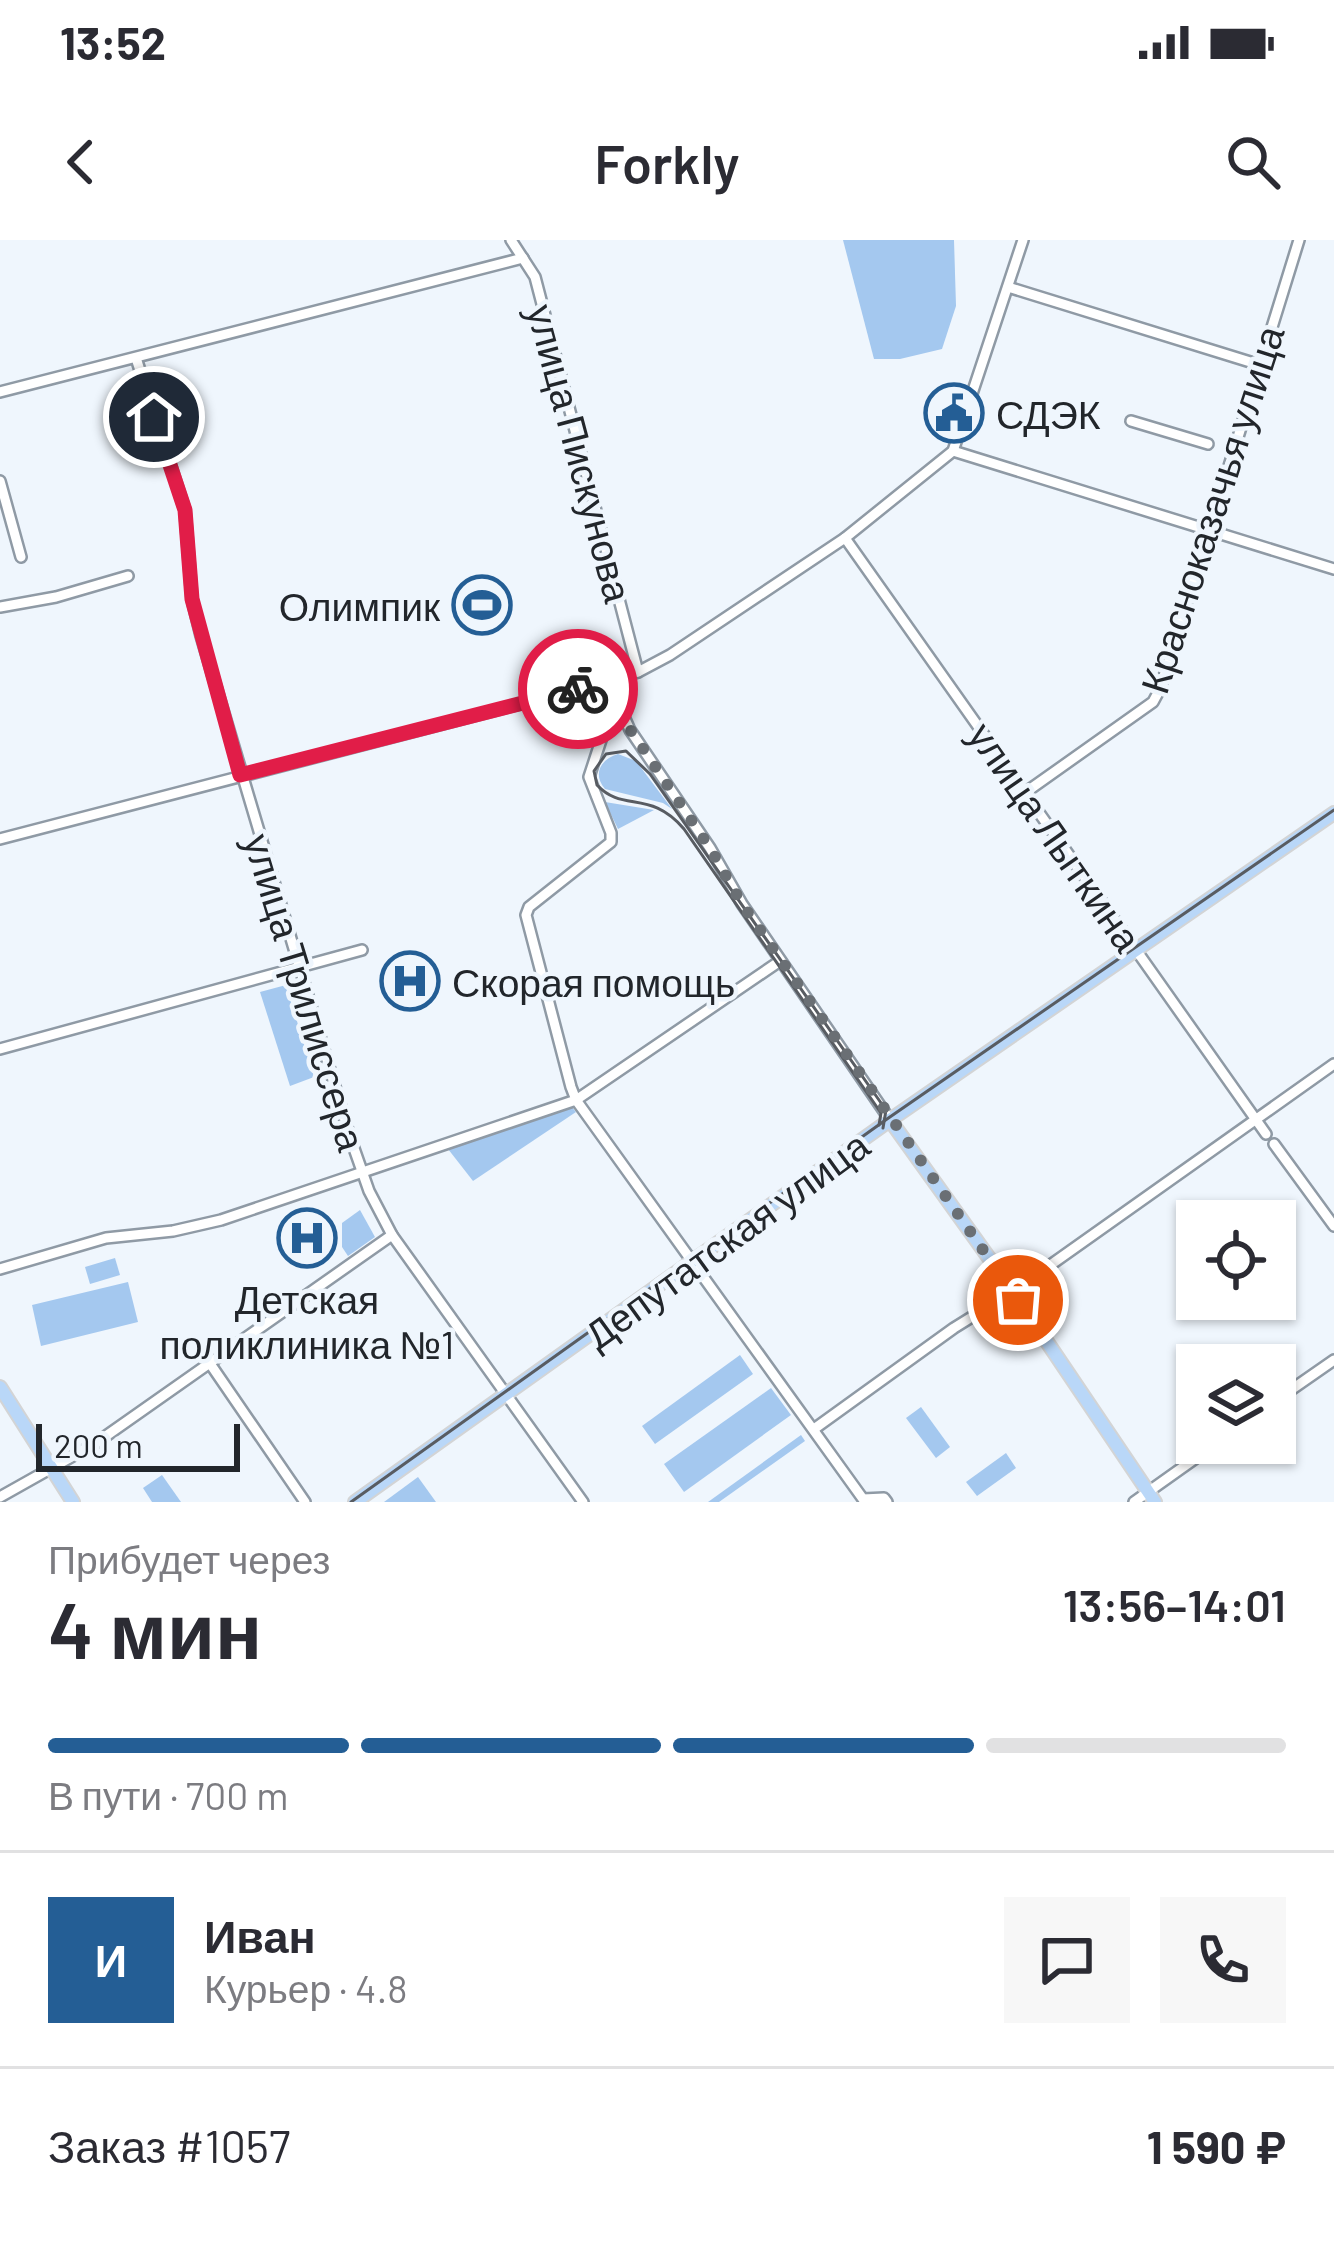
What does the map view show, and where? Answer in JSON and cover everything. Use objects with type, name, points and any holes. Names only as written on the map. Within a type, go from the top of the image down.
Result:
[{"type":"main road","name":"Депутатская улица","points":[[355,1502],[890,1120],[1334,813]]},
{"type":"main road","points":[[890,1120],[1152,1497]]},
{"type":"main road","points":[[0,1388],[73,1502]]},
{"type":"street","name":"улица Пискунова","points":[[512,240],[535,277],[638,672]]},
{"type":"street","points":[[0,838],[638,672],[845,538],[953,451],[1023,240]]},
{"type":"street","name":"Красноказачья улица","points":[[1026,792],[1153,702],[1227,450],[1260,365],[1299,240]]},
{"type":"street","points":[[0,392],[523,258]]},
{"type":"street","points":[[1008,287],[1260,365]]},
{"type":"street","name":"улица Трилиссера","points":[[136,358],[185,510],[192,599],[240,775],[362,1173],[392,1235],[583,1502]]},
{"type":"street","points":[[1131,421],[1208,444]]},
{"type":"street","points":[[953,451],[1334,568]]},
{"type":"street","points":[[0,482],[21,557]]},
{"type":"street","name":"улица Лыткина","points":[[845,538],[1334,1226]]},
{"type":"street","points":[[0,607],[128,576]]},
{"type":"street","points":[[608,681],[614,700],[780,961],[890,1120]]},
{"type":"street","points":[[614,700],[589,777],[611,842],[526,915],[576,1100],[863,1499],[887,1502]]},
{"type":"street","points":[[0,1049],[362,950]]},
{"type":"street","points":[[0,1269],[106,1238],[195,1227],[576,1100],[780,961]]},
{"type":"street","points":[[1042,1271],[1334,1064]]},
{"type":"street","points":[[0,1497],[52,1469],[211,1365],[392,1235]]},
{"type":"street","points":[[814,1429],[1028,1282]]},
{"type":"street","points":[[1296,1386],[1334,1360]]},
{"type":"street","points":[[211,1365],[305,1502]]},
{"type":"street","points":[[1134,1502],[1152,1497],[1191,1464]]},
{"type":"shaded area","points":[[843,240],[954,240],[956,306],[942,349],[900,359],[874,359]]},
{"type":"shaded area","points":[[618,754],[636,761],[672,809],[605,789],[600,768]]},
{"type":"shaded area","points":[[605,802],[654,810],[618,829]]},
{"type":"shaded area","points":[[286,985],[314,1077],[290,1086],[260,992]]},
{"type":"shaded area","points":[[571,1106],[576,1112],[473,1181],[448,1149]]},
{"type":"shaded area","points":[[360,1210],[375,1237],[348,1256],[342,1247],[342,1223]]},
{"type":"shaded area","points":[[115,1258],[120,1275],[90,1284],[85,1267]]},
{"type":"shaded area","points":[[128,1282],[138,1322],[41,1346],[32,1305]]},
{"type":"shaded area","points":[[740,1355],[753,1374],[655,1444],[642,1426]]},
{"type":"shaded area","points":[[771,1388],[791,1415],[684,1492],[664,1464]]},
{"type":"shaded area","points":[[921,1407],[950,1447],[936,1458],[906,1418]]},
{"type":"shaded area","points":[[801,1435],[805,1441],[719,1502],[708,1502]]},
{"type":"shaded area","points":[[1006,1453],[1016,1468],[977,1496],[966,1482]]},
{"type":"shaded area","points":[[162,1475],[181,1502],[152,1502],[143,1488]]},
{"type":"shaded area","points":[[418,1477],[436,1502],[384,1502]]},
{"type":"tram line","points":[[879,1125],[881,1113],[684,829],[660,809],[617,798],[597,785],[594,771],[606,754],[626,751],[650,774],[886,1110],[883,1128]]},
{"type":"tram line","points":[[351,1502],[887,1119],[1334,810]]},
{"type":"way so far","points":[[578,689],[608,681],[621,716],[742,904],[1018,1300]]},
{"type":"place","name":"СДЭК","points":[[954,413]]},
{"type":"place","name":"Олимпик","points":[[482,605]]},
{"type":"place","name":"Скорая помощь","points":[[410,981]]},
{"type":"place","name":"Детская поликлиника №1","points":[[307,1238]]},
{"type":"route","points":[[154,417],[185,510],[192,599],[240,775],[578,689]]}]
